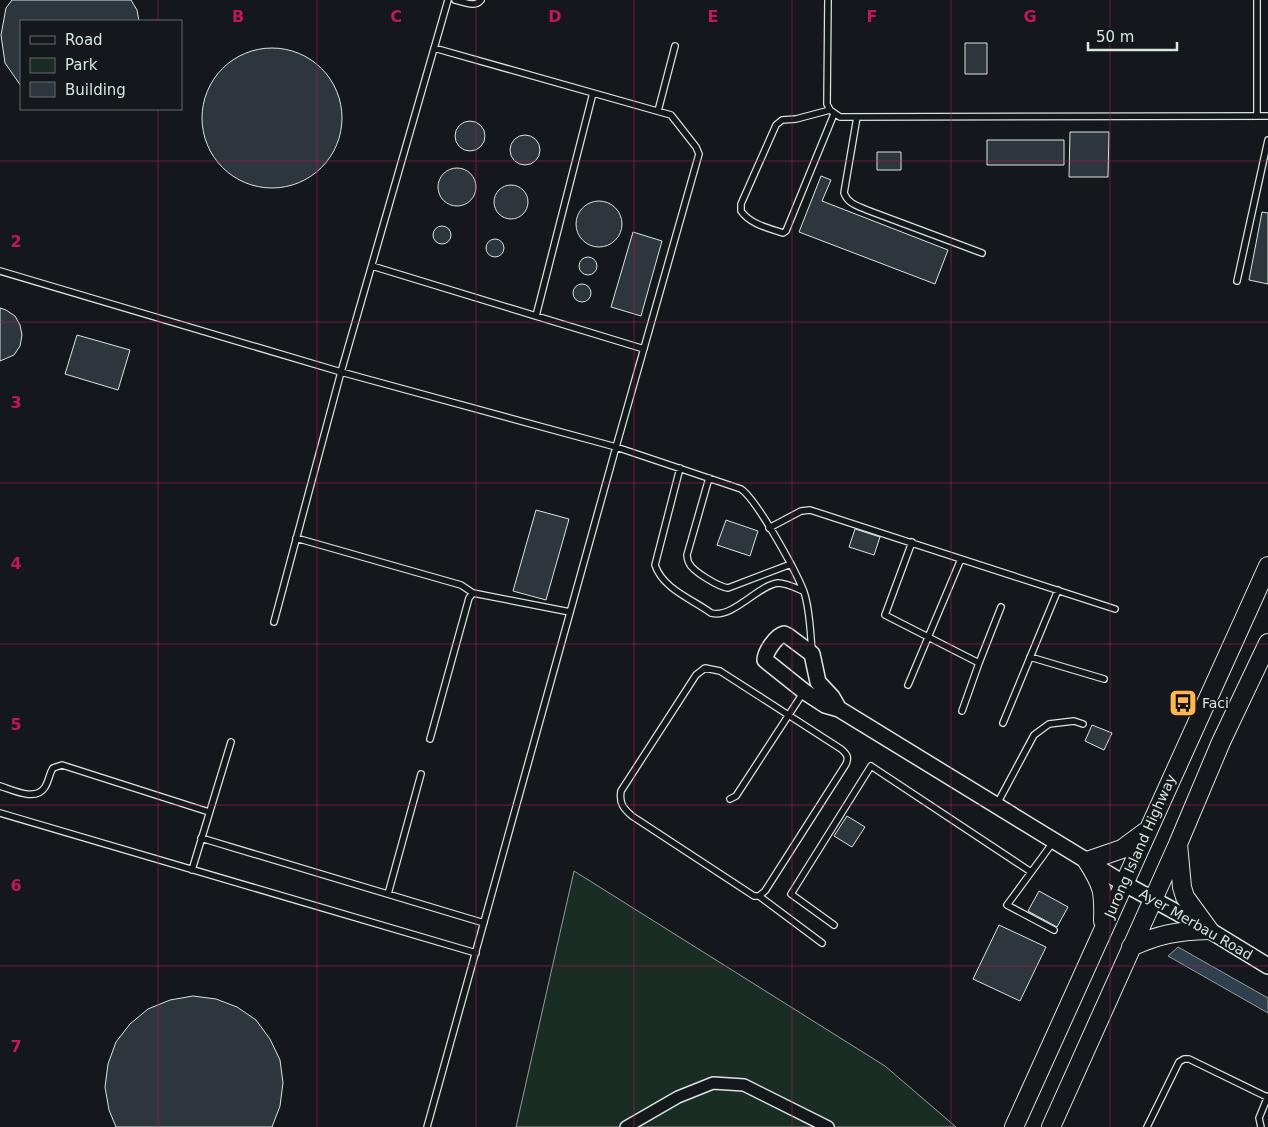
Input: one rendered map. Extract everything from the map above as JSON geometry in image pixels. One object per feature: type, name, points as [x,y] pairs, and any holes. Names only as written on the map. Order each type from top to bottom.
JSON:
[{"type":"main road","name":"Jurong Island Highway","points":[[1014,1127],[1268,566]]},
{"type":"main road","points":[[1051,1127],[1178,844],[1221,742],[1268,643]]},
{"type":"main road","points":[[1102,930],[1104,900],[1102,887],[1087,861],[1122,849],[1147,830]]},
{"type":"main road","points":[[1178,844],[1182,887],[1185,898],[1209,930]]},
{"type":"main road","points":[[1131,947],[1159,935],[1178,931],[1209,930]]},
{"type":"street","points":[[784,634],[812,654],[818,682],[832,697],[839,709],[825,705],[767,663],[764,658],[778,636],[784,634]]},
{"type":"street","name":"Ayer Merbau Road","points":[[839,709],[1123,883],[1209,930],[1268,966]]},
{"type":"street","points":[[626,1127],[678,1097],[713,1083],[744,1085],[828,1127]]},
{"type":"lane","points":[[274,622],[342,372],[448,0]]},
{"type":"lane","points":[[455,0],[473,5],[478,4],[481,0]]},
{"type":"lane","points":[[828,0],[827,104],[832,112],[840,117],[1268,116]]},
{"type":"lane","points":[[1257,0],[1257,116]]},
{"type":"lane","points":[[658,111],[675,46]]},
{"type":"lane","points":[[427,1127],[699,154],[696,147],[673,118],[658,111],[434,48]]},
{"type":"lane","points":[[536,316],[593,93]]},
{"type":"lane","points":[[832,112],[786,231],[783,234],[745,218],[740,211],[741,204],[776,125],[782,120],[832,112]]},
{"type":"lane","points":[[857,117],[844,193],[846,199],[868,210],[982,253]]},
{"type":"lane","points":[[1238,281],[1268,140]]},
{"type":"lane","points":[[372,266],[644,350]]},
{"type":"lane","points":[[0,272],[342,372],[616,447],[741,489],[746,492],[770,528],[804,591],[809,618],[812,654]]},
{"type":"lane","points":[[680,468],[655,565],[657,572],[666,583],[711,613],[716,614],[728,611],[774,584],[786,584],[804,591]]},
{"type":"lane","points":[[709,478],[687,555],[688,563],[693,569],[722,587],[728,588],[790,564]]},
{"type":"lane","points":[[770,528],[800,511],[810,510],[1115,609]]},
{"type":"lane","points":[[296,538],[461,585],[473,593],[570,612]]},
{"type":"lane","points":[[912,542],[885,615],[979,663]]},
{"type":"lane","points":[[908,685],[961,559]]},
{"type":"lane","points":[[1003,723],[1058,590]]},
{"type":"lane","points":[[430,739],[469,598],[473,593]]},
{"type":"lane","points":[[962,711],[1001,607]]},
{"type":"lane","points":[[1030,657],[1104,679]]},
{"type":"lane","points":[[759,896],[765,892],[848,758],[841,749],[720,671],[705,668],[690,683],[621,791],[619,799],[623,808],[632,816],[754,896],[759,896],[822,943]]},
{"type":"lane","points":[[730,799],[736,796],[805,692]]},
{"type":"lane","points":[[996,806],[1034,735],[1049,724],[1074,721],[1083,724]]},
{"type":"lane","points":[[192,870],[230,742]]},
{"type":"lane","points":[[0,786],[28,794],[38,794],[45,787],[53,768],[62,765],[209,812]]},
{"type":"lane","points":[[834,925],[791,894],[871,766],[1031,872]]},
{"type":"lane","points":[[388,894],[421,774]]},
{"type":"lane","points":[[0,814],[476,953]]},
{"type":"lane","points":[[201,838],[484,923]]},
{"type":"lane","points":[[1054,841],[1007,904],[1054,930]]},
{"type":"lane","points":[[1147,1127],[1179,1062],[1184,1059],[1188,1059],[1268,1097],[1259,1118],[1261,1127]]},
{"type":"green space","points":[[574,871],[885,1066],[956,1127],[516,1127]]},
{"type":"water","points":[[1178,947],[1268,998],[1268,1013],[1168,956]]},
{"type":"building","points":[[12,0],[131,0],[137,10],[139,20],[20,20],[20,85],[5,63],[1,35],[6,8]]},
{"type":"building","points":[[965,43],[987,43],[987,74],[965,74]]},
{"type":"building","points":[[272,48],[299,54],[311,60],[321,69],[330,79],[336,91],[342,118],[336,145],[330,157],[321,167],[311,176],[299,182],[272,188],[245,182],[233,176],[223,167],[214,157],[208,145],[202,118],[208,91],[214,79],[223,69],[233,60],[245,54]]},
{"type":"building","points":[[470,121],[476,122],[484,130],[484,142],[476,150],[470,151],[464,150],[456,142],[455,136],[456,130],[464,122]]},
{"type":"building","points":[[1070,132],[1109,132],[1108,177],[1069,177]]},
{"type":"building","points":[[525,135],[531,136],[539,144],[539,156],[531,164],[525,165],[519,164],[511,156],[510,150],[511,144],[519,136]]},
{"type":"building","points":[[987,140],[1064,140],[1064,165],[987,165]]},
{"type":"building","points":[[877,152],[901,152],[901,170],[877,170]]},
{"type":"building","points":[[457,168],[470,174],[476,187],[470,200],[457,206],[444,200],[438,187],[444,174]]},
{"type":"building","points":[[821,176],[831,180],[822,201],[948,250],[935,284],[799,232]]},
{"type":"building","points":[[511,185],[523,190],[528,202],[523,214],[511,219],[499,214],[494,202],[499,190]]},
{"type":"building","points":[[599,201],[612,205],[618,211],[622,224],[618,237],[612,243],[599,247],[586,243],[580,237],[576,224],[580,211],[586,205]]},
{"type":"building","points":[[1262,212],[1268,213],[1268,284],[1249,280]]},
{"type":"building","points":[[442,226],[450,231],[451,235],[446,243],[442,244],[434,239],[433,235],[438,227]]},
{"type":"building","points":[[633,232],[662,241],[641,316],[611,307]]},
{"type":"building","points":[[495,239],[502,241],[504,248],[502,255],[495,257],[488,255],[486,248],[488,241]]},
{"type":"building","points":[[584,257],[592,257],[597,262],[595,273],[584,275],[579,270],[579,262]]},
{"type":"building","points":[[582,284],[590,289],[591,293],[586,301],[582,302],[574,297],[573,293],[578,285]]},
{"type":"building","points":[[0,308],[15,316],[20,325],[22,335],[20,346],[14,355],[0,361]]},
{"type":"building","points":[[77,335],[130,350],[118,390],[65,374]]},
{"type":"building","points":[[536,510],[569,519],[546,600],[513,591]]},
{"type":"building","points":[[726,520],[758,531],[750,556],[717,545]]},
{"type":"building","points":[[855,529],[880,537],[874,555],[849,547]]},
{"type":"building","points":[[1092,725],[1112,733],[1104,750],[1085,741]]},
{"type":"building","points":[[847,816],[865,827],[852,847],[834,836]]},
{"type":"building","points":[[1039,891],[1068,907],[1057,927],[1028,911]]},
{"type":"building","points":[[999,925],[1046,947],[1020,1001],[973,979]]},
{"type":"building","points":[[193,996],[216,999],[237,1007],[256,1020],[270,1039],[280,1060],[283,1083],[280,1106],[272,1127],[116,1127],[109,1110],[105,1087],[108,1064],[116,1042],[130,1024],[148,1009],[170,1000]]},
{"type":"place","name":"Faci","points":[[1183,703]]}]
